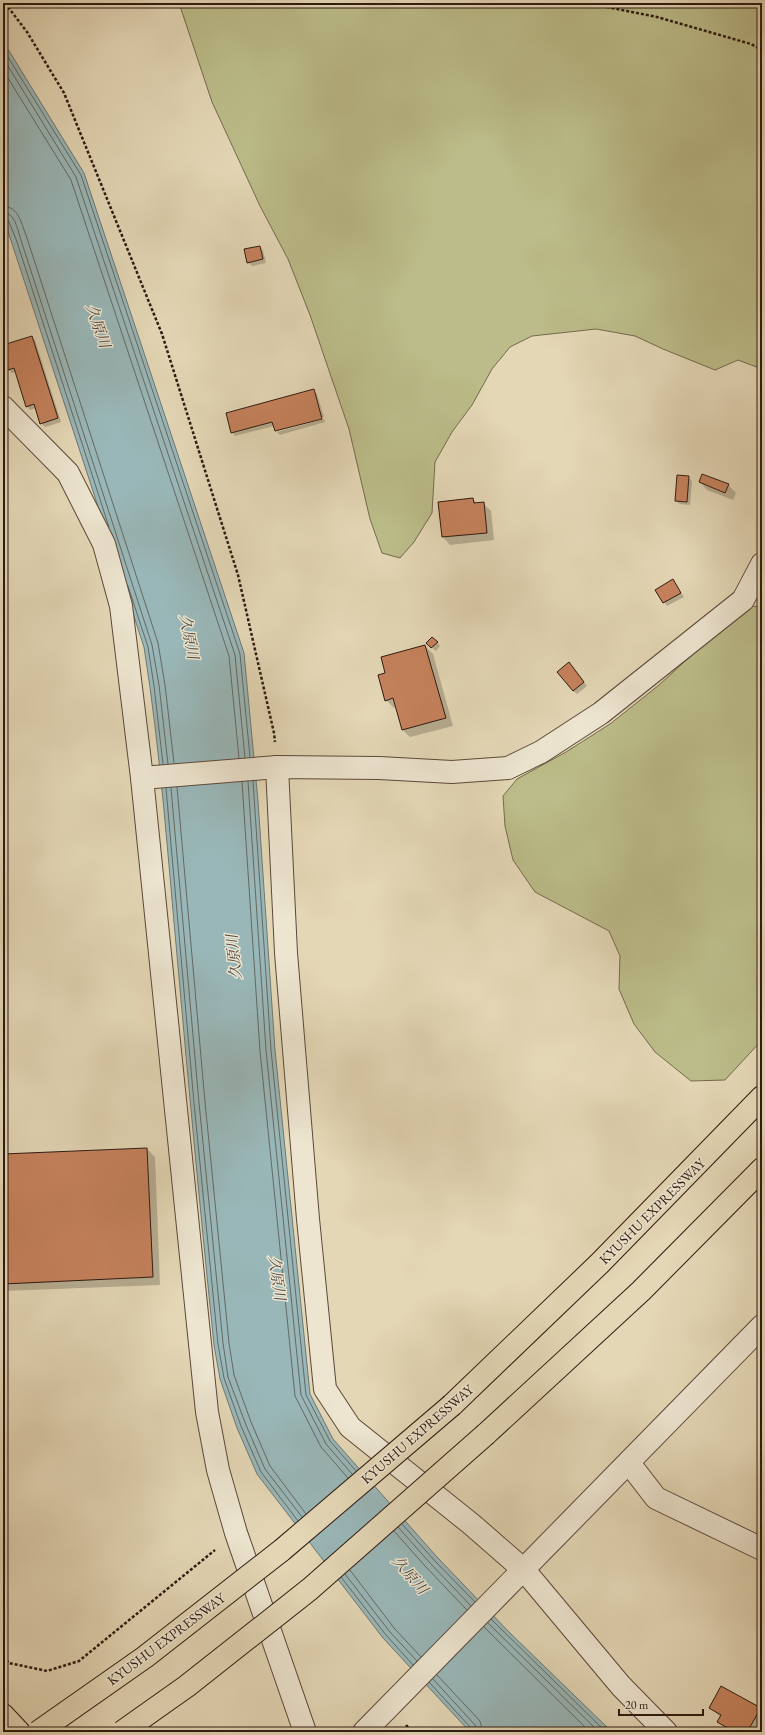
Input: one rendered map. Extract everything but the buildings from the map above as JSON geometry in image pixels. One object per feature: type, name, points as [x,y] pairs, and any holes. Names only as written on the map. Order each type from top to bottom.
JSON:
[{"type":"main road","name":"KYUSHU EXPRESSWAY","points":[[38,1732],[145,1657],[275,1555],[452,1405],[600,1264],[762,1097]]},
{"type":"main road","points":[[122,1732],[187,1686],[310,1589],[486,1434],[641,1291],[762,1169]]},
{"type":"main road","points":[[3,1715],[18,1732]]},
{"type":"street","points":[[3,407],[68,473],[104,544],[121,606],[142,778],[207,1412],[218,1470],[236,1533],[305,1732]]},
{"type":"street","points":[[142,778],[277,767],[379,768],[452,772],[508,768],[541,752],[601,713],[743,600],[762,564]]},
{"type":"street","points":[[277,767],[286,953],[308,1219],[325,1389],[350,1427],[470,1523],[524,1570],[621,1686],[666,1732]]},
{"type":"street","points":[[364,1732],[391,1707],[762,1326]]},
{"type":"street","points":[[629,1463],[656,1498],[762,1548]]},
{"type":"path","points":[[5,3],[27,32],[64,93],[162,334],[238,575],[274,733],[277,767]]},
{"type":"path","points":[[588,3],[657,17],[751,44],[762,50]]},
{"type":"path","points":[[3,1656],[9,1663],[47,1671],[79,1661],[236,1533]]},
{"type":"green space","points":[[179,3],[762,3],[762,369],[738,360],[715,370],[635,336],[596,329],[532,336],[510,347],[492,369],[472,405],[452,432],[435,462],[432,513],[414,542],[400,558],[382,553],[370,519],[349,429],[310,315],[288,259],[260,206],[212,102]]},
{"type":"green space","points":[[750,606],[762,607],[762,1040],[725,1080],[691,1081],[655,1052],[634,1024],[619,989],[620,956],[609,931],[535,892],[513,860],[505,826],[503,796],[517,779],[566,752],[610,724],[659,685],[720,629]]},
{"type":"water","name":"久原川","points":[[3,41],[84,173],[244,653],[258,801],[275,1050],[310,1394],[333,1439],[437,1557],[509,1632],[612,1732],[470,1732],[383,1638],[257,1474],[237,1428],[220,1379],[214,1345],[164,806],[144,647],[3,216]]}]
